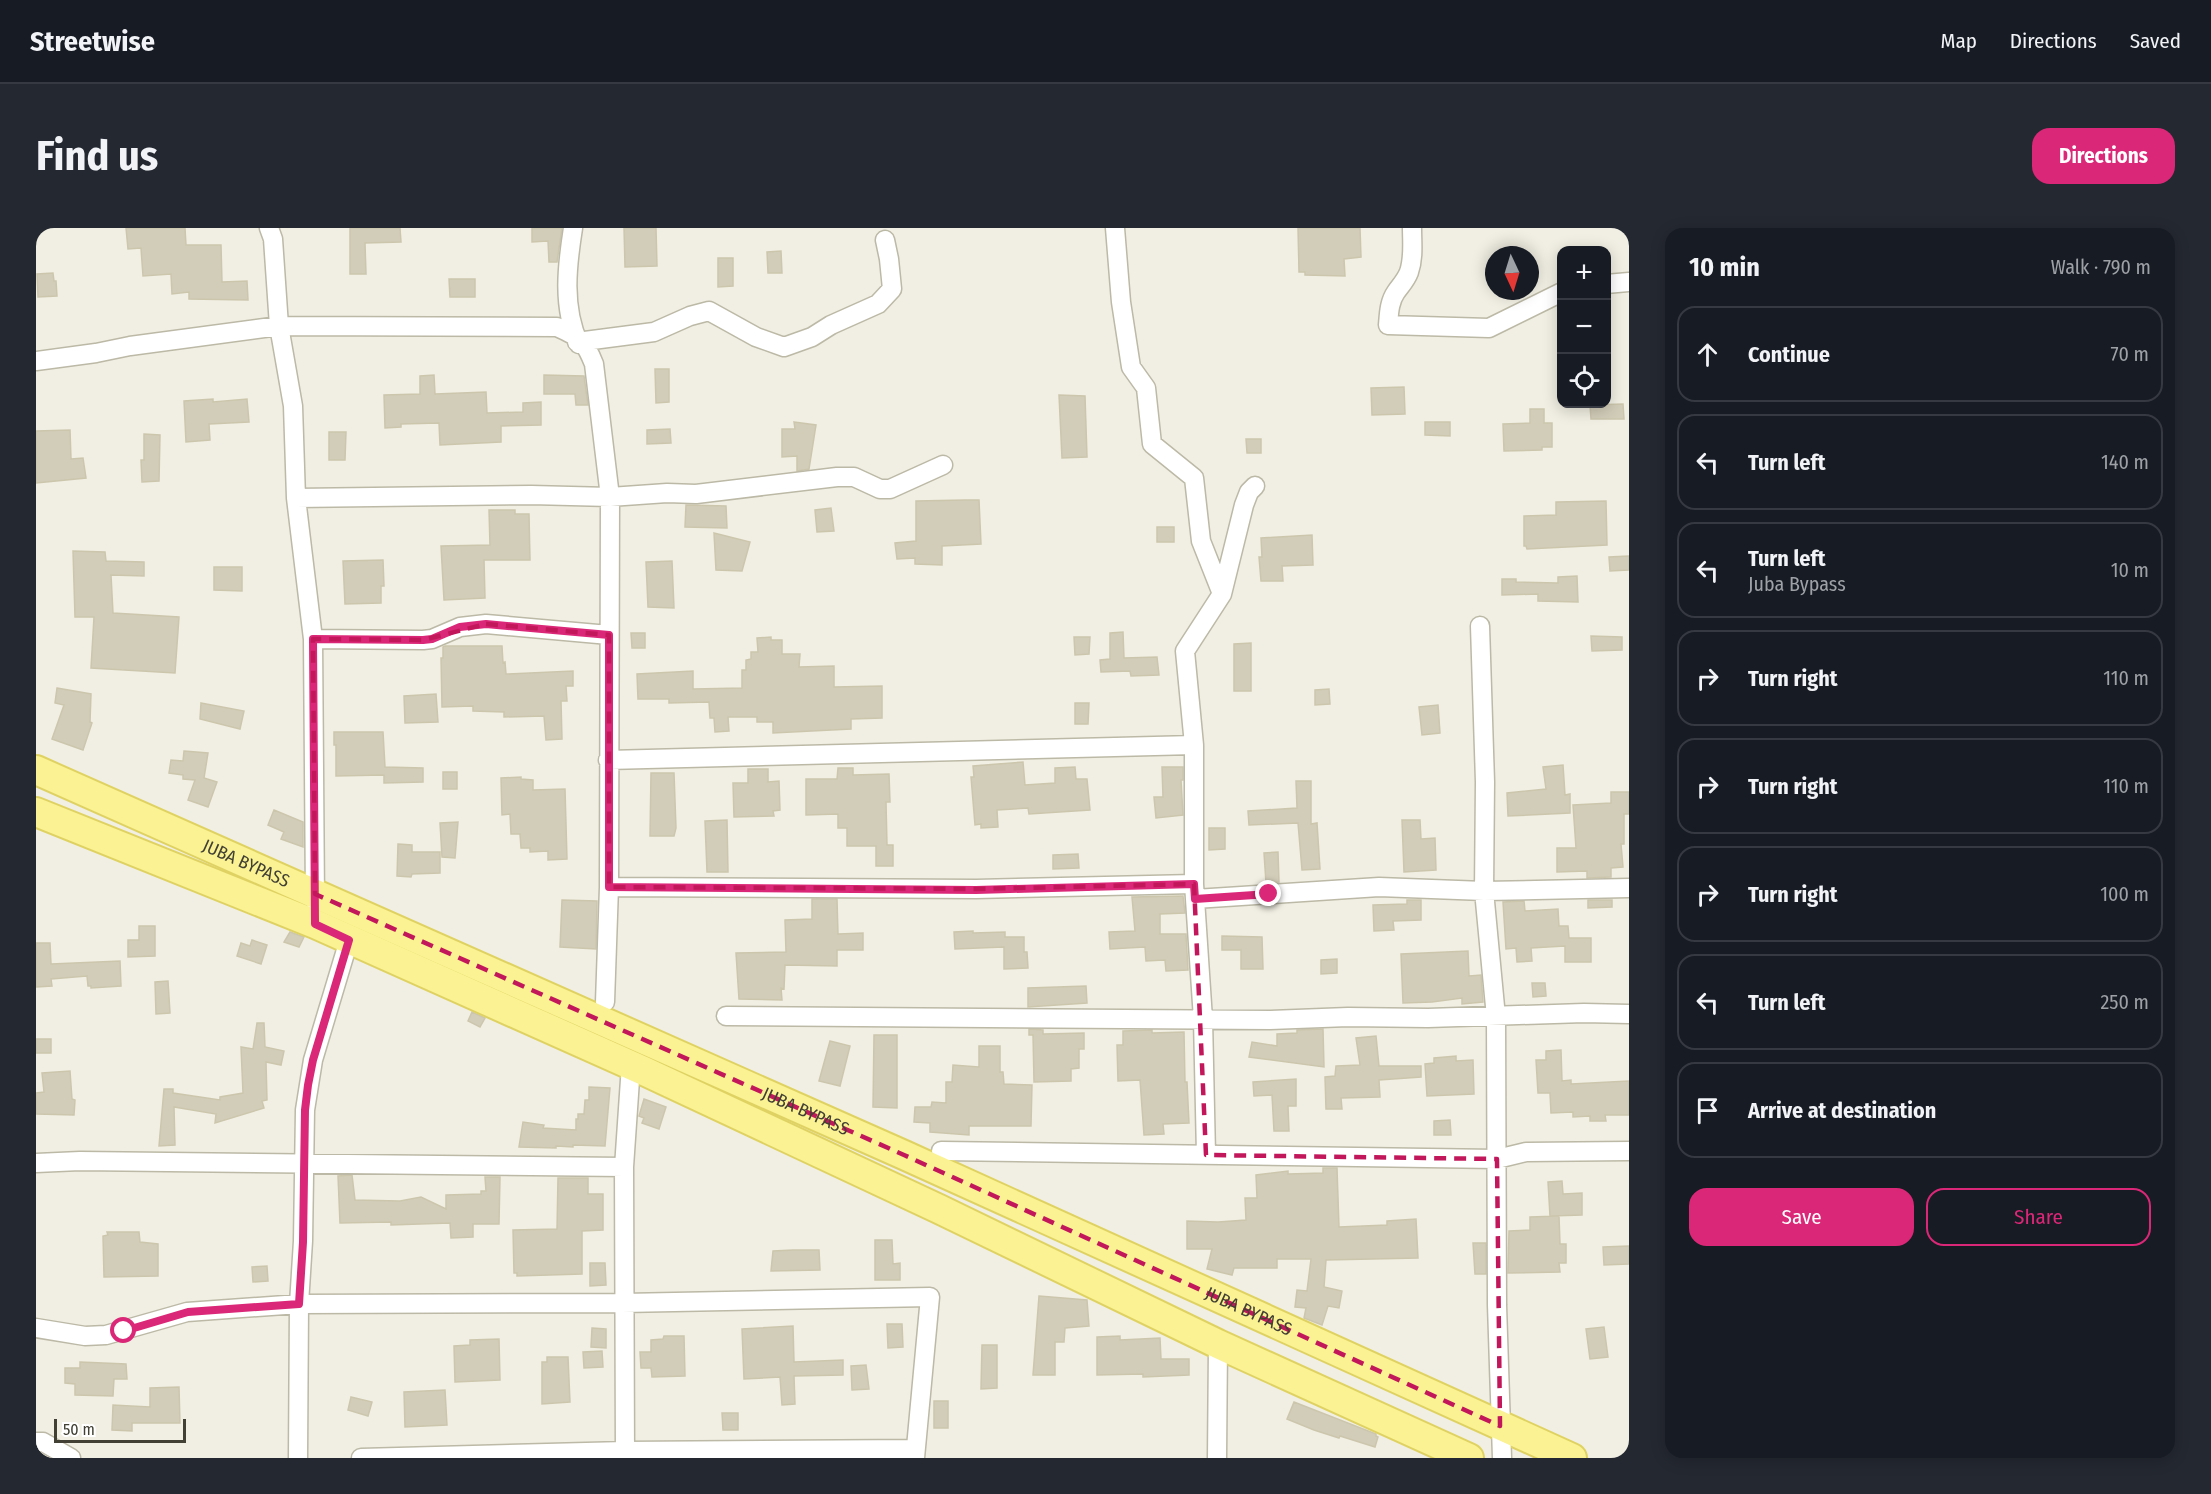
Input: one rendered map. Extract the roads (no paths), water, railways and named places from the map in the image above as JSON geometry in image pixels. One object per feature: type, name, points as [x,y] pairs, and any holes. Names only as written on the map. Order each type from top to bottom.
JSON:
[{"type":"main road","name":"JUBA BYPASS","points":[[36,770],[904,1155],[1572,1458]]},
{"type":"main road","name":"JUBA BYPASS","points":[[36,812],[315,924],[631,1065],[939,1209],[1218,1344],[1469,1458]]},
{"type":"street","points":[[269,228],[273,239],[279,326],[293,406],[296,498],[313,639],[315,924]]},
{"type":"street","points":[[573,228],[567,297],[577,342],[594,364]]},
{"type":"street","points":[[1115,228],[1121,302],[1131,367],[1146,388],[1152,444],[1194,478],[1201,541],[1222,594]]},
{"type":"street","points":[[1412,228],[1413,252],[1410,269],[1405,281],[1394,294],[1388,325],[1489,327],[1557,294]]},
{"type":"street","points":[[577,342],[654,332],[690,316],[709,311],[756,337],[784,347],[812,337],[831,325],[879,304],[892,289],[885,240]]},
{"type":"street","points":[[1611,284],[1629,282]]},
{"type":"street","points":[[36,361],[279,326],[557,327],[572,334],[587,346],[594,364],[610,497],[609,887],[605,1002]]},
{"type":"street","points":[[296,498],[531,495],[610,497],[667,493],[696,494],[837,477],[854,477],[880,489],[890,489],[943,465]]},
{"type":"street","points":[[1206,1155],[1203,1019],[1195,891],[1194,745],[1185,651],[1222,594],[1244,505],[1249,492],[1255,486]]},
{"type":"street","points":[[313,639],[423,640],[432,639],[460,627],[486,624],[609,635]]},
{"type":"street","points":[[1480,626],[1485,782],[1484,891],[1496,1017],[1497,1305],[1502,1458]]},
{"type":"street","points":[[609,760],[1194,745]]},
{"type":"street","points":[[609,887],[1195,891],[1378,886],[1484,891],[1629,888]]},
{"type":"street","points":[[298,1458],[299,1304],[305,1110],[313,1060],[349,940]]},
{"type":"street","points":[[726,1016],[1270,1020],[1629,1014]]},
{"type":"street","points":[[625,1454],[624,1167],[631,1065]]},
{"type":"street","points":[[941,1151],[1497,1159],[1526,1152],[1629,1151]]},
{"type":"street","points":[[36,1162],[624,1167]]},
{"type":"street","points":[[36,1328],[85,1336],[106,1335],[188,1312],[299,1304],[623,1303],[930,1297],[915,1454],[625,1454],[361,1458]]},
{"type":"street","points":[[1217,1458],[1218,1344]]},
{"type":"street","points":[[36,1442],[43,1442],[71,1458]]}]
